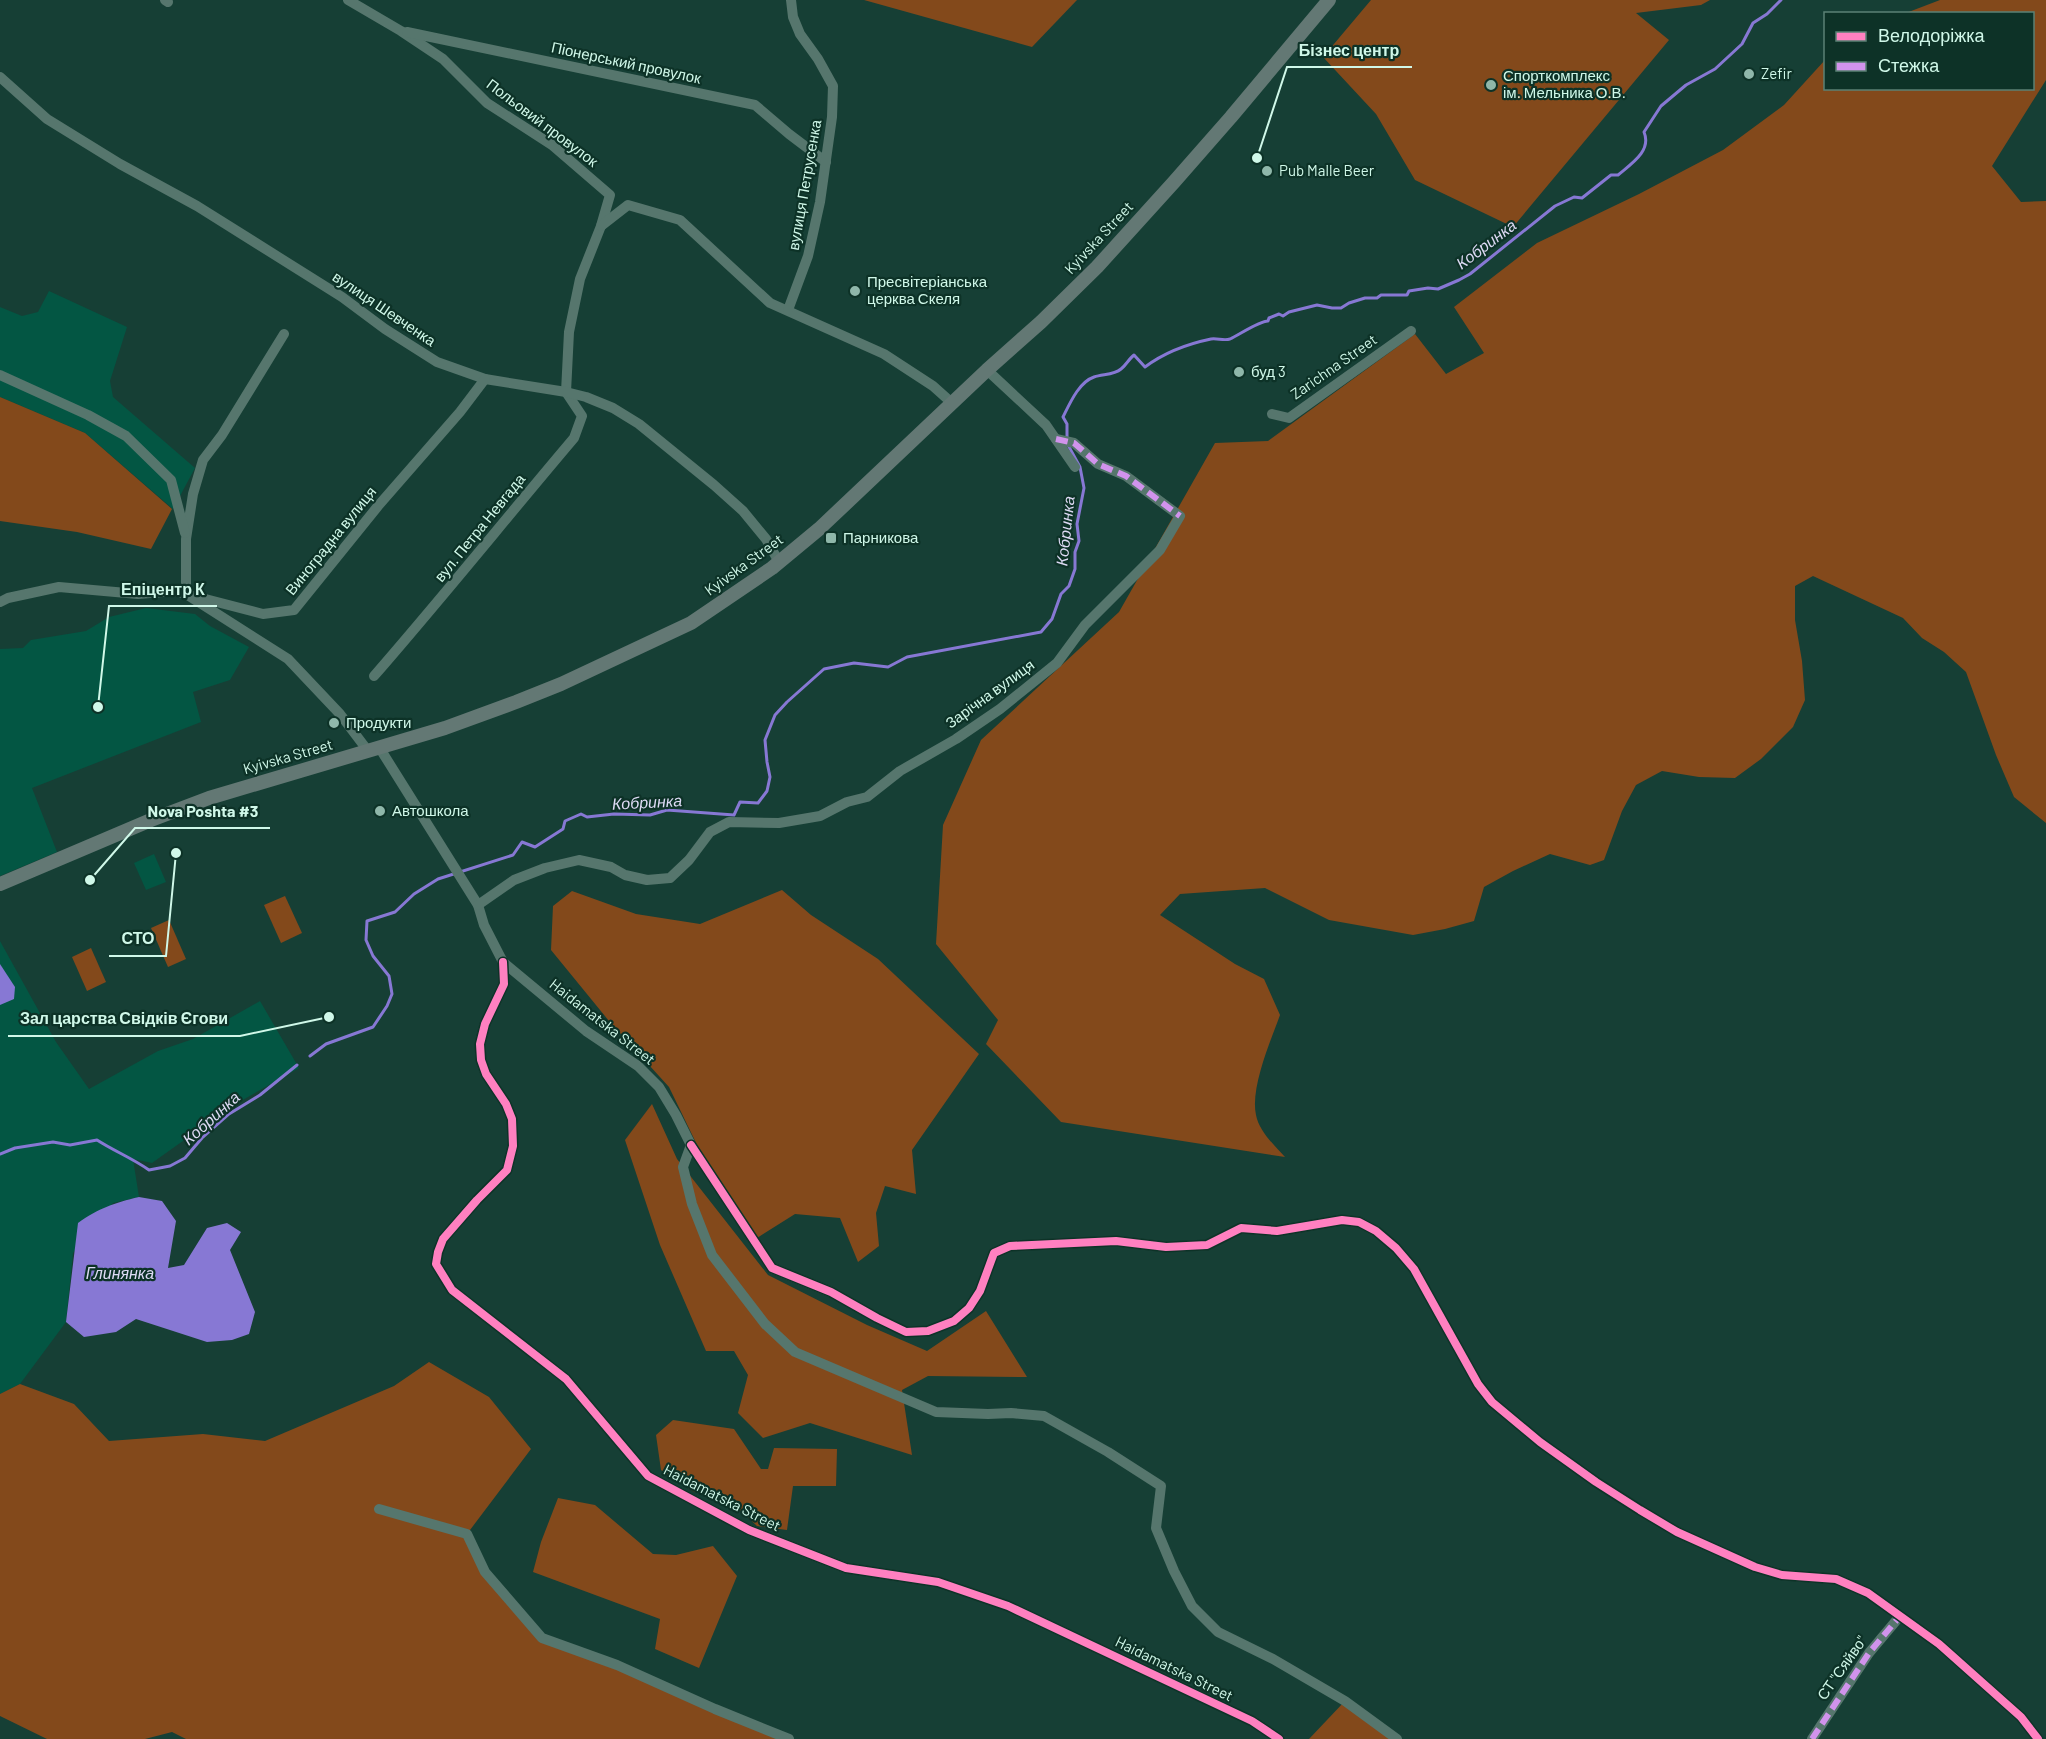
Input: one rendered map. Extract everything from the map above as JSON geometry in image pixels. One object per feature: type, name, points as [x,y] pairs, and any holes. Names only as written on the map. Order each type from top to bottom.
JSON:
[{"type":"main road","name":"Kyivska Street","points":[[0,884],[209,798],[445,728],[516,702],[642,647],[691,622],[779,562],[819,529],[1041,322],[1097,267],[1231,117],[1329,0]]},
{"type":"street","name":"Польовий провулок","points":[[348,0],[443,59],[487,103],[552,145],[610,195],[601,226],[580,279],[569,332],[566,392]]},
{"type":"street","name":"вулиця Петрусенка","points":[[788,310],[808,256],[826,162],[832,117],[833,86],[818,59],[800,34],[793,17],[791,0]]},
{"type":"street","name":"Піонерський провулок","points":[[401,31],[755,105],[826,162]]},
{"type":"street","name":"вулиця Шевченка","points":[[0,77],[47,119],[120,164],[197,206],[342,297],[384,329],[437,362],[484,379],[585,397],[613,408],[639,424],[743,511],[766,539],[779,562]]},
{"type":"street","points":[[601,226],[628,205],[680,220],[770,303],[884,354],[933,386],[952,403]]},
{"type":"street","name":"Zarichna Street","points":[[1272,414],[1289,418],[1411,331]]},
{"type":"street","points":[[186,594],[186,539],[193,494],[203,460],[222,435],[284,334]]},
{"type":"street","points":[[987,370],[1065,440],[1074,467]]},
{"type":"street","points":[[0,375],[88,415],[126,436],[171,480],[186,539]]},
{"type":"street","name":"Виноградна вулиця","points":[[0,602],[8,598],[59,587],[138,594],[175,591],[262,614],[294,610],[378,506],[460,412],[484,379]]},
{"type":"street","name":"вул. Петра Невгада","points":[[375,676],[574,438],[582,416],[566,392]]},
{"type":"street","name":"Зарічна вулиця","points":[[478,905],[514,880],[545,868],[579,860],[611,867],[625,876],[647,880],[670,879],[689,860],[710,832],[729,822],[779,823],[820,816],[847,802],[867,797],[900,771],[956,739],[1000,709],[1057,663],[1085,625],[1160,550],[1180,516],[1126,476],[1098,464],[1065,440]]},
{"type":"street","name":"Haidamatska Street","points":[[186,594],[288,659],[374,749],[478,905],[484,925],[503,962],[586,1031],[638,1066],[659,1087],[691,1145],[772,1268],[831,1292],[906,1332],[928,1331],[954,1321],[969,1308],[980,1291],[994,1253],[1010,1246],[1116,1240],[1166,1247],[1207,1245],[1241,1228],[1277,1231],[1342,1220],[1359,1222],[1376,1231],[1396,1248],[1414,1269],[1478,1384],[1492,1402],[1540,1442],[1614,1493],[1677,1532],[1755,1567],[1782,1575],[1836,1579],[1852,1585],[1869,1593],[1900,1616]]},
{"type":"street","name":"Haidamatska Street","points":[[503,962],[504,984],[484,1024],[480,1044],[486,1074],[506,1104],[512,1119],[513,1146],[507,1170],[443,1239],[436,1264],[452,1290],[566,1378],[648,1476],[749,1530],[846,1568],[938,1582],[1008,1606],[1252,1721],[1279,1739]]},
{"type":"street","points":[[691,1145],[683,1167],[692,1204],[712,1255],[765,1324],[795,1352],[936,1412],[1044,1416],[1108,1452],[1161,1486],[1156,1528],[1192,1606],[1218,1632],[1273,1659],[1345,1701],[1397,1739]]},
{"type":"street","points":[[379,1509],[467,1534],[484,1572],[542,1638],[617,1665],[789,1739]]},
{"type":"street","points":[[1900,1616],[1939,1644],[1980,1680],[2021,1717],[2037,1739]]},
{"type":"street","name":"СТ \"Сяйво\"","points":[[1812,1739],[1869,1653],[1900,1616]]},
{"type":"shaded area","points":[[864,0],[1077,0],[1032,47]]},
{"type":"shaded area","name":"Спорткомплекс ім. Мельника О.В.","points":[[1371,0],[1710,0],[1701,5],[1636,13],[1669,40],[1513,227],[1415,180],[1376,114],[1323,57]]},
{"type":"shaded area","points":[[1940,0],[2046,0],[2046,80],[1992,166],[2021,202],[2046,201],[2046,823],[2014,797],[1966,672],[1944,652],[1922,638],[1903,618],[1813,576],[1795,586],[1795,620],[1802,661],[1805,700],[1793,727],[1761,759],[1735,778],[1699,777],[1662,771],[1636,785],[1622,811],[1604,860],[1590,865],[1550,854],[1484,887],[1474,921],[1413,935],[1329,920],[1265,888],[1180,894],[1160,915],[1235,964],[1264,979],[1280,1015],[1259,1078],[1255,1104],[1256,1115],[1264,1132],[1285,1157],[1061,1122],[986,1044],[998,1020],[936,944],[943,825],[981,740],[1119,612],[1215,443],[1268,441],[1415,334],[1446,374],[1484,353],[1454,307],[1537,243],[1723,150],[1784,105],[1824,61],[1824,90],[2034,90],[2034,12],[1909,12]]},
{"type":"shaded area","points":[[49,291],[127,327],[110,381],[113,397],[195,468],[173,509],[85,433],[0,397],[0,307],[22,316],[38,312]]},
{"type":"shaded area","points":[[0,397],[85,433],[172,509],[151,549],[77,532],[0,521]]},
{"type":"shaded area","points":[[146,608],[195,614],[210,626],[249,647],[230,680],[193,692],[201,722],[32,788],[57,852],[0,876],[0,649],[23,648],[31,640],[86,631],[109,617]]},
{"type":"shaded area","points":[[154,854],[166,882],[146,890],[134,863]]},
{"type":"shaded area","points":[[782,890],[811,915],[878,959],[979,1054],[912,1150],[916,1194],[885,1186],[876,1213],[879,1246],[858,1262],[840,1218],[795,1214],[757,1238],[699,1149],[669,1087],[609,1021],[551,950],[553,906],[572,891],[636,914],[700,924]]},
{"type":"shaded area","points":[[285,896],[302,933],[281,943],[264,905]]},
{"type":"shaded area","points":[[169,920],[186,959],[168,967],[151,928]]},
{"type":"shaded area","points":[[0,941],[56,1042],[89,1089],[158,1051],[193,1039],[260,1001],[299,1068],[232,1106],[152,1163],[133,1159],[139,1197],[113,1203],[73,1253],[66,1322],[20,1384],[0,1394]]},
{"type":"shaded area","points":[[91,948],[106,982],[87,991],[72,957]]},
{"type":"shaded area","points":[[652,1104],[677,1159],[768,1275],[867,1325],[927,1351],[986,1311],[1027,1377],[928,1376],[902,1390],[912,1455],[810,1423],[763,1438],[738,1413],[748,1375],[734,1351],[706,1351],[660,1245],[625,1140]]},
{"type":"shaded area","points":[[429,1362],[489,1397],[531,1449],[467,1534],[485,1572],[542,1638],[789,1739],[186,1739],[172,1732],[145,1739],[47,1739],[0,1716],[0,1394],[20,1384],[74,1404],[109,1441],[203,1434],[265,1441],[394,1386]]},
{"type":"shaded area","points":[[673,1420],[734,1429],[761,1469],[768,1469],[774,1448],[837,1449],[836,1486],[793,1486],[787,1530],[757,1526],[721,1492],[694,1492],[661,1470],[656,1435]]},
{"type":"shaded area","points":[[558,1498],[595,1505],[653,1554],[676,1555],[713,1546],[737,1576],[699,1668],[655,1649],[660,1619],[533,1572],[541,1542]]},
{"type":"shaded area","points":[[1345,1701],[1397,1739],[1309,1739]]},
{"type":"water","points":[[0,964],[15,987],[14,999],[0,1005]]},
{"type":"water","name":"Глинянка","points":[[139,1197],[162,1201],[176,1221],[168,1268],[184,1265],[207,1228],[227,1223],[241,1232],[230,1250],[255,1312],[249,1334],[232,1340],[207,1342],[136,1319],[116,1332],[84,1337],[66,1322],[78,1223],[107,1207]]},
{"type":"waterway","name":"Кобринка","points":[[1067,439],[1067,424],[1063,417],[1079,388],[1094,377],[1118,371],[1134,355],[1145,367],[1160,357],[1185,346],[1211,339],[1230,339],[1279,314],[1283,316],[1289,312],[1317,305],[1341,308],[1365,298],[1377,298],[1381,295],[1407,295],[1409,291],[1428,288],[1438,289],[1470,274],[1555,206],[1574,197],[1582,198],[1611,175],[1618,175],[1629,166],[1643,151],[1646,139],[1644,132],[1661,106],[1686,85],[1715,69],[1742,44],[1753,23],[1767,14],[1781,0]]},
{"type":"waterway","name":"Кобринка","points":[[310,1056],[326,1044],[373,1027],[392,994],[389,976],[373,956],[366,940],[367,921],[395,912],[414,894],[438,879],[513,855],[522,842],[535,847],[563,829],[565,821],[581,814],[587,817],[614,814],[650,815],[667,810],[734,815],[740,802],[758,803],[767,791],[770,777],[765,740],[775,715],[824,669],[854,663],[888,667],[907,657],[1041,632],[1052,619],[1061,594],[1069,586],[1075,569],[1075,552],[1079,541],[1077,524],[1084,488],[1080,467],[1068,445]]},
{"type":"waterway","name":"Кобринка","points":[[0,1154],[15,1148],[53,1142],[70,1145],[97,1140],[149,1170],[170,1166],[185,1158],[202,1138],[229,1114],[260,1095],[297,1065]]},
{"type":"marked path","points":[[1056,439],[1074,443],[1098,464],[1126,476],[1180,516]]},
{"type":"marked path","points":[[1812,1739],[1869,1653],[1900,1616]]},
{"type":"cycle path","points":[[503,962],[504,984],[485,1024],[480,1044],[481,1060],[486,1074],[506,1104],[512,1119],[513,1146],[507,1170],[443,1239],[436,1264],[452,1290],[566,1379],[648,1476],[749,1530],[846,1568],[938,1582],[1008,1606],[1252,1721],[1279,1739]]},
{"type":"cycle path","points":[[691,1145],[772,1268],[831,1292],[906,1332],[928,1331],[954,1321],[969,1308],[980,1291],[994,1253],[1010,1246],[1116,1241],[1166,1247],[1207,1245],[1241,1228],[1277,1231],[1342,1220],[1359,1222],[1376,1231],[1396,1248],[1414,1269],[1478,1384],[1492,1402],[1540,1442],[1596,1482],[1677,1532],[1755,1567],[1782,1575],[1836,1579],[1868,1593],[1939,1644],[2021,1717],[2038,1739]]},
{"type":"place","name":"Zefir","points":[[1749,74]]},
{"type":"place","name":"Спорткомплекс ім. Мельника О.В.","points":[[1491,85]]},
{"type":"place","name":"Бізнес центр","points":[[1257,158]]},
{"type":"place","name":"Pub Malle Beer","points":[[1267,171]]},
{"type":"place","name":"Пресвітеріанська церква Скеля","points":[[855,291]]},
{"type":"place","name":"буд 3","points":[[1239,372]]},
{"type":"place","name":"Парникова","points":[[831,538]]},
{"type":"place","name":"Епіцентр К","points":[[98,707]]},
{"type":"place","name":"Продукти","points":[[334,723]]},
{"type":"place","name":"Автошкола","points":[[380,811]]},
{"type":"place","name":"СТО","points":[[176,853]]},
{"type":"place","name":"Nova Poshta #3","points":[[90,880]]},
{"type":"place","name":"Зал царства Свідків Єгови","points":[[329,1017]]}]
